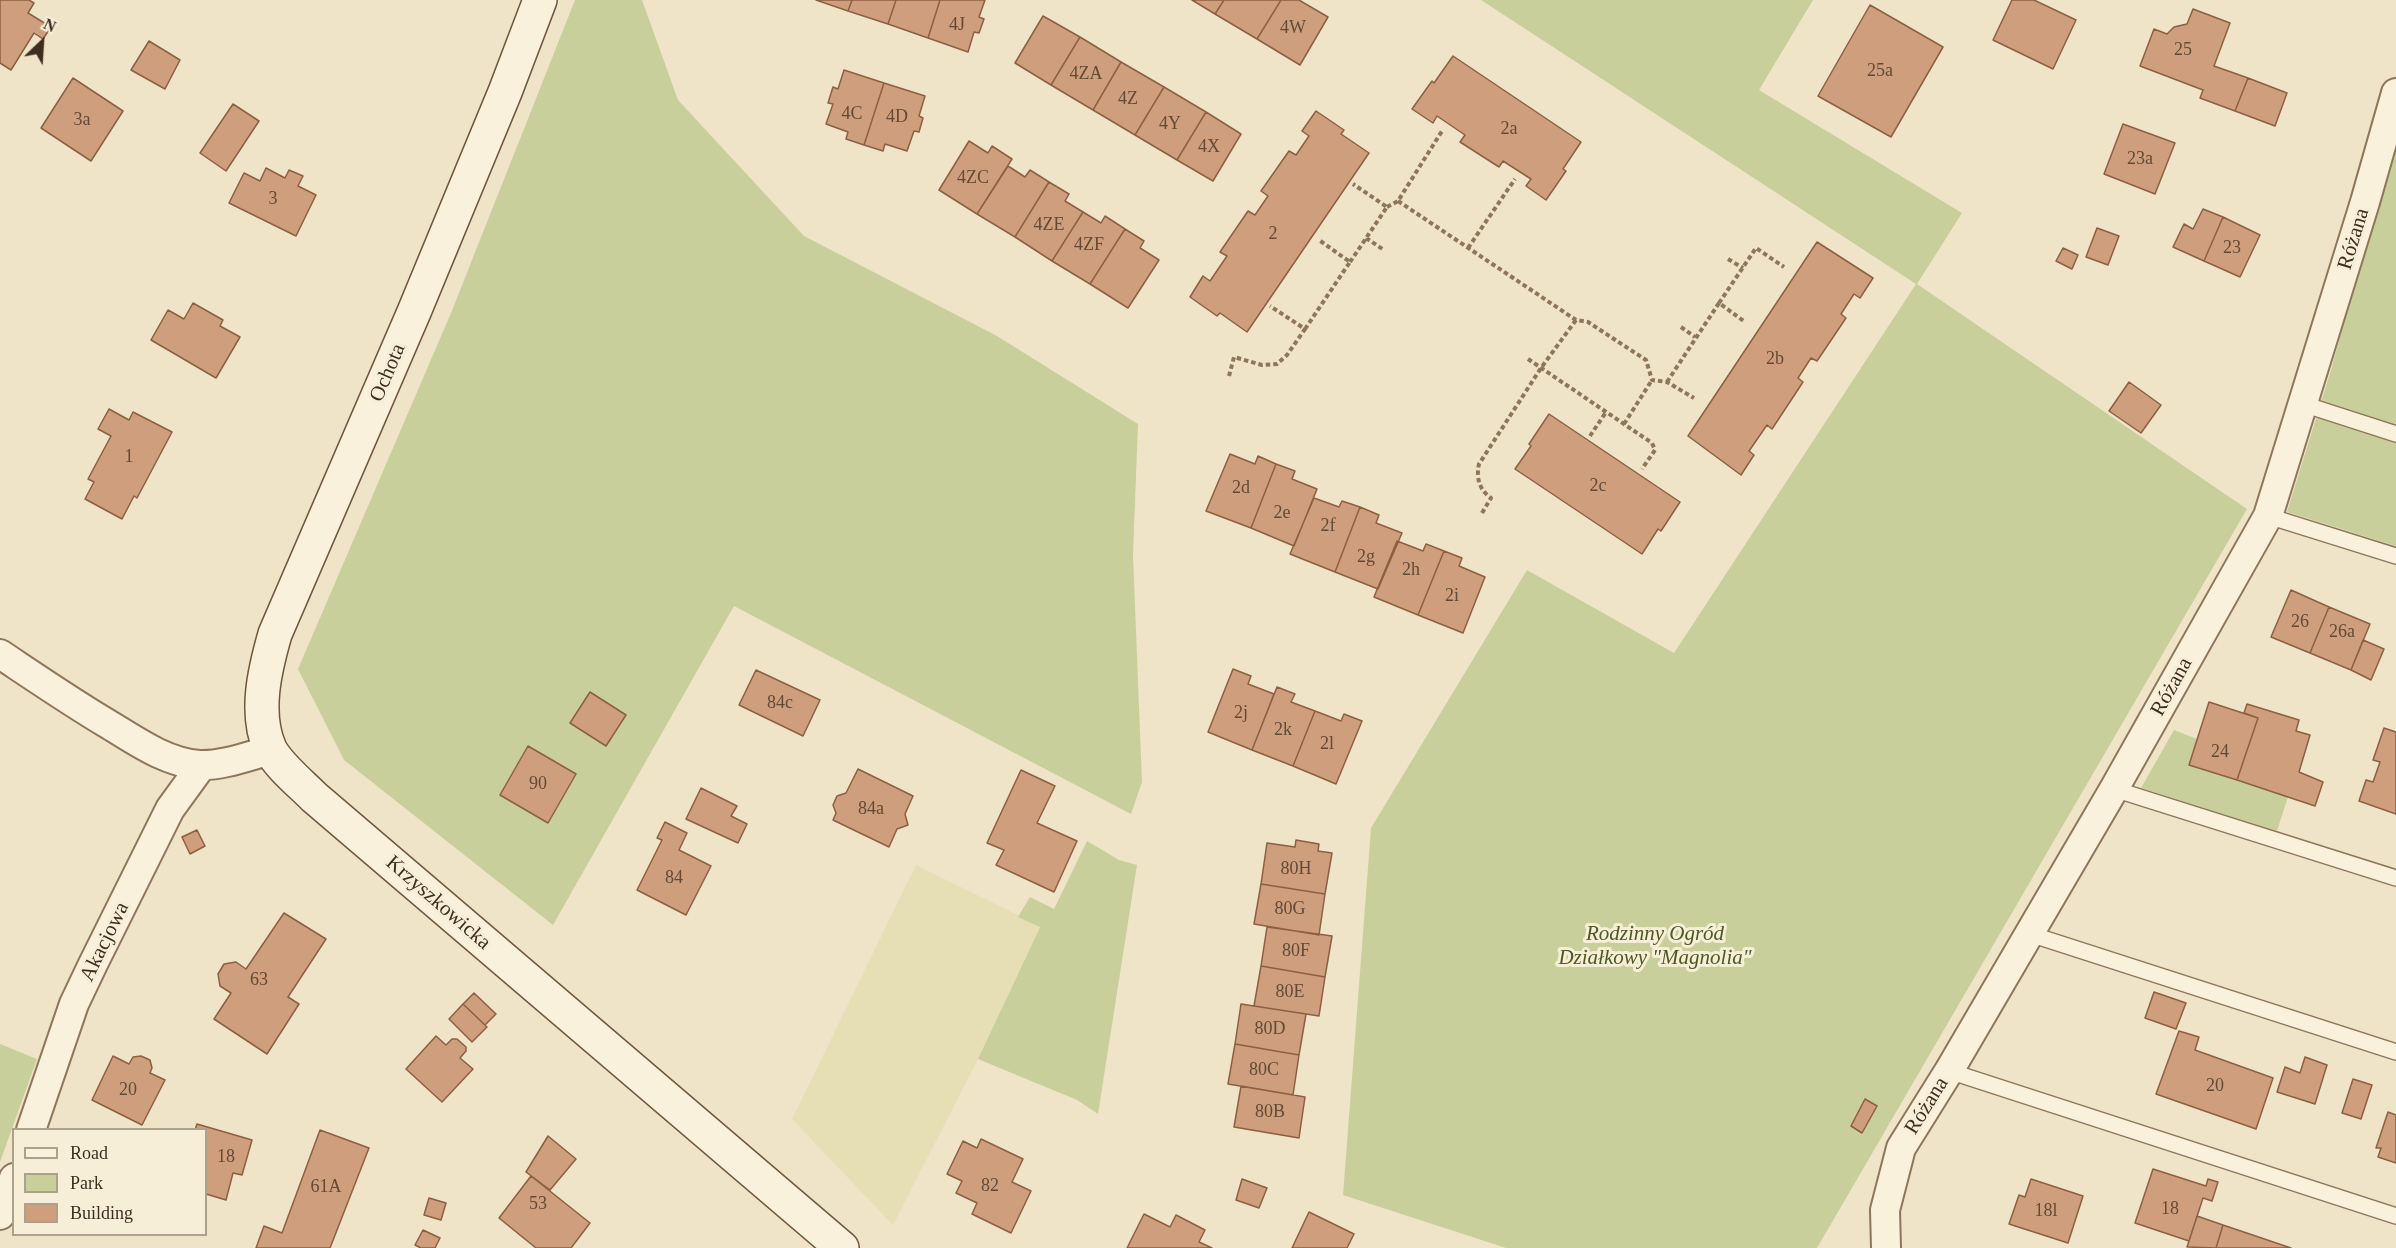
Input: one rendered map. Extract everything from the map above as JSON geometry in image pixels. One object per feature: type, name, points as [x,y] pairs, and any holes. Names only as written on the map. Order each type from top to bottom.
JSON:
[{"type":"street","name":"Ochota","points":[[271,750],[264,725],[262,702],[265,669],[275,634],[419,301],[505,92],[540,0]]},
{"type":"street","name":"Różana","points":[[1886,1248],[1885,1210],[1901,1148],[2030,934],[2268,516],[2396,93]]},
{"type":"street","points":[[0,654],[64,697],[141,744],[177,762],[202,765],[235,760],[271,750]]},
{"type":"street","name":"Krzyszkowicka","points":[[271,750],[314,797],[842,1248]]},
{"type":"street","name":"Akacjowa","points":[[32,1128],[74,1004],[170,809],[202,765]]},
{"type":"street","points":[[0,1215],[12,1183]]},
{"type":"lane","points":[[2303,404],[2396,434]]},
{"type":"lane","points":[[2268,516],[2396,556]]},
{"type":"lane","points":[[2114,789],[2396,878]]},
{"type":"lane","points":[[2030,934],[2396,1052]]},
{"type":"lane","points":[[1949,1071],[2396,1216]]},
{"type":"path","points":[[1229,376],[1234,357],[1262,365],[1277,364],[1287,355],[1387,207],[1398,201],[1442,131]]},
{"type":"path","points":[[1468,248],[1515,179]]},
{"type":"path","points":[[1353,184],[1387,207]]},
{"type":"path","points":[[1398,201],[1576,320],[1588,322],[1646,360],[1652,380],[1624,424]]},
{"type":"path","points":[[1366,238],[1384,250]]},
{"type":"path","points":[[1319,240],[1350,262]]},
{"type":"path","points":[[1667,382],[1756,248],[1784,267]]},
{"type":"path","points":[[1728,260],[1743,268]]},
{"type":"path","points":[[1719,303],[1745,322]]},
{"type":"path","points":[[1270,306],[1305,328]]},
{"type":"path","points":[[1482,513],[1491,498],[1486,495],[1476,476],[1479,464],[1541,368],[1576,320]]},
{"type":"path","points":[[1681,327],[1695,337]]},
{"type":"path","points":[[1528,359],[1652,443],[1654,450],[1642,469]]},
{"type":"path","points":[[1652,380],[1667,382],[1694,398]]},
{"type":"path","points":[[1590,436],[1606,412]]},
{"type":"shaded area","points":[[916,865],[1040,926],[978,1059],[893,1225],[792,1119]]},
{"type":"green space","points":[[575,0],[642,0],[678,100],[804,236],[997,336],[1138,424],[1133,555],[1142,782],[1131,814],[734,606],[553,925],[344,760],[298,669],[451,313]]},
{"type":"green space","name":"Rodzinny Ogród Działkowy \"Magnolia\"","points":[[1481,0],[1813,0],[1759,90],[1962,213],[1917,284],[2247,509],[1817,1248],[1506,1248],[1343,1195],[1371,828],[1527,570],[1674,653],[1916,284]]},
{"type":"green space","points":[[2396,143],[2396,546],[2287,512],[2331,370],[2378,197]]},
{"type":"green space","points":[[2174,730],[2197,739],[2189,765],[2288,797],[2277,831],[2141,788]]},
{"type":"green space","points":[[1087,841],[1119,860],[1137,865],[1098,1114],[1077,1100],[978,1059],[1040,927],[1018,917],[1030,897],[1054,909]]},
{"type":"green space","points":[[0,1044],[37,1059],[0,1162]]},
{"type":"building","points":[[0,0],[29,0],[34,3],[28,13],[51,27],[43,39],[34,33],[11,70],[0,63]]},
{"type":"building","points":[[816,0],[852,0],[848,11]]},
{"type":"building","points":[[852,0],[896,0],[888,24],[848,11]]},
{"type":"building","points":[[896,0],[940,0],[928,38],[888,24]]},
{"type":"building","points":[[940,0],[985,0],[979,17],[984,19],[979,33],[974,32],[968,52],[928,38]]},
{"type":"building","points":[[1192,0],[1224,0],[1215,14]]},
{"type":"building","points":[[1224,0],[1281,0],[1257,39],[1215,14]]},
{"type":"building","points":[[1281,0],[1299,0],[1328,17],[1300,65],[1257,39]]},
{"type":"building","points":[[2012,0],[2034,0],[2076,20],[2053,69],[1993,40]]},
{"type":"building","points":[[1870,5],[1943,47],[1891,137],[1818,96]]},
{"type":"building","points":[[2193,9],[2230,23],[2214,66],[2248,78],[2235,111],[2200,98],[2203,90],[2140,66],[2154,29],[2167,34],[2174,27],[2187,24]]},
{"type":"building","points":[[1043,16],[1080,37],[1051,85],[1015,63]]},
{"type":"building","points":[[1080,37],[1121,62],[1093,110],[1051,85]]},
{"type":"building","points":[[149,41],[180,60],[165,89],[131,70]]},
{"type":"building","points":[[1453,56],[1581,142],[1563,169],[1566,171],[1546,200],[1526,186],[1531,179],[1503,161],[1499,167],[1460,142],[1465,135],[1437,116],[1433,123],[1412,109]]},
{"type":"building","points":[[1121,62],[1164,87],[1135,135],[1093,110]]},
{"type":"building","points":[[844,70],[884,83],[864,145],[846,139],[848,132],[826,124],[833,104],[828,103],[833,87],[838,89]]},
{"type":"building","points":[[73,78],[123,111],[91,161],[41,128]]},
{"type":"building","points":[[2248,78],[2287,93],[2275,126],[2235,111]]},
{"type":"building","points":[[884,83],[925,96],[919,116],[923,118],[919,132],[914,131],[907,151],[885,144],[883,151],[864,145]]},
{"type":"building","points":[[1164,87],[1206,112],[1177,160],[1135,135]]},
{"type":"building","points":[[233,104],[259,121],[226,171],[200,153]]},
{"type":"building","points":[[1316,111],[1344,130],[1341,134],[1369,153],[1247,332],[1220,313],[1217,316],[1190,297],[1203,276],[1210,281],[1227,256],[1220,252],[1248,211],[1255,215],[1268,196],[1261,191],[1289,151],[1296,155],[1309,136],[1302,131]]},
{"type":"building","points":[[1206,112],[1241,134],[1213,181],[1177,160]]},
{"type":"building","points":[[2123,124],[2175,143],[2155,194],[2104,174]]},
{"type":"building","points":[[969,141],[988,153],[992,146],[1012,159],[977,214],[939,190]]},
{"type":"building","points":[[1008,166],[1025,177],[1030,170],[1049,182],[1015,237],[977,214]]},
{"type":"building","points":[[266,168],[285,178],[289,170],[303,176],[298,186],[316,195],[296,236],[229,203],[244,173],[260,181]]},
{"type":"building","points":[[1049,182],[1069,194],[1065,201],[1083,212],[1052,261],[1015,237]]},
{"type":"building","points":[[2203,209],[2223,217],[2204,261],[2173,247],[2184,224],[2193,229]]},
{"type":"building","points":[[1083,212],[1101,223],[1105,216],[1125,229],[1090,284],[1052,261]]},
{"type":"building","points":[[2223,217],[2260,235],[2240,277],[2204,261]]},
{"type":"building","points":[[2097,228],[2119,236],[2108,265],[2086,257]]},
{"type":"building","points":[[1125,229],[1144,241],[1140,248],[1159,260],[1128,308],[1090,284]]},
{"type":"building","points":[[1817,242],[1873,278],[1860,298],[1854,294],[1841,314],[1846,318],[1817,361],[1811,358],[1798,378],[1803,382],[1772,429],[1767,425],[1749,451],[1754,455],[1741,475],[1688,436]]},
{"type":"building","points":[[2063,248],[2078,255],[2072,269],[2056,261]]},
{"type":"building","points":[[193,303],[223,320],[220,326],[240,337],[216,378],[151,340],[168,310],[184,319]]},
{"type":"building","points":[[2129,382],[2161,405],[2141,433],[2109,411]]},
{"type":"building","points":[[109,409],[129,420],[133,412],[172,432],[137,498],[134,496],[122,519],[85,499],[94,482],[88,479],[111,436],[98,429]]},
{"type":"building","points":[[1549,414],[1680,502],[1661,531],[1658,529],[1642,554],[1515,469]]},
{"type":"building","points":[[1230,454],[1255,464],[1258,456],[1276,464],[1251,528],[1206,511]]},
{"type":"building","points":[[1276,464],[1295,471],[1292,479],[1317,489],[1294,546],[1251,528]]},
{"type":"building","points":[[1314,498],[1339,507],[1342,501],[1360,507],[1335,572],[1290,554]]},
{"type":"building","points":[[1360,507],[1379,515],[1376,523],[1402,533],[1378,589],[1335,572]]},
{"type":"building","points":[[1397,541],[1423,551],[1426,544],[1444,551],[1418,615],[1374,597]]},
{"type":"building","points":[[1444,551],[1462,558],[1459,566],[1485,577],[1463,633],[1418,615]]},
{"type":"building","points":[[2291,590],[2329,607],[2310,653],[2271,637]]},
{"type":"building","points":[[2329,607],[2370,624],[2351,670],[2310,653]]},
{"type":"building","points":[[2363,640],[2384,649],[2371,680],[2351,670]]},
{"type":"building","points":[[1233,669],[1251,676],[1248,684],[1274,694],[1252,750],[1208,732]]},
{"type":"building","points":[[756,670],[820,700],[803,736],[739,705]]},
{"type":"building","points":[[1277,687],[1295,694],[1291,702],[1315,711],[1293,766],[1252,750]]},
{"type":"building","points":[[590,692],[626,715],[606,746],[570,723]]},
{"type":"building","points":[[2209,702],[2258,718],[2237,780],[2189,765]]},
{"type":"building","points":[[2247,704],[2299,720],[2296,731],[2310,735],[2299,772],[2323,782],[2315,806],[2237,780],[2258,718],[2244,713]]},
{"type":"building","points":[[1315,711],[1341,721],[1344,714],[1362,721],[1336,784],[1293,766]]},
{"type":"building","points":[[2384,728],[2396,732],[2396,814],[2359,801],[2366,780],[2373,782],[2380,762],[2373,760]]},
{"type":"building","points":[[528,746],[576,774],[548,823],[500,795]]},
{"type":"building","points":[[858,769],[913,796],[905,814],[908,825],[897,829],[889,847],[833,820],[836,813],[833,805],[837,796],[846,793]]},
{"type":"building","points":[[1021,770],[1055,786],[1037,823],[1077,841],[1054,892],[996,865],[1004,850],[987,843]]},
{"type":"building","points":[[701,788],[737,806],[731,816],[747,824],[738,843],[686,819]]},
{"type":"building","points":[[665,822],[687,833],[679,850],[711,866],[686,915],[637,890],[662,840],[657,838]]},
{"type":"building","points":[[197,830],[205,846],[190,854],[182,837]]},
{"type":"building","points":[[1296,840],[1319,844],[1318,851],[1332,853],[1325,894],[1261,884],[1267,843],[1295,847]]},
{"type":"building","points":[[1261,884],[1325,894],[1319,935],[1254,924]]},
{"type":"building","points":[[284,913],[326,939],[288,997],[299,1004],[267,1054],[214,1019],[231,993],[220,986],[218,974],[224,964],[236,962],[246,969]]},
{"type":"building","points":[[1267,927],[1332,936],[1325,977],[1261,966]]},
{"type":"building","points":[[1261,966],[1325,977],[1319,1016],[1254,1006]]},
{"type":"building","points":[[2154,992],[2186,1003],[2176,1029],[2145,1018]]},
{"type":"building","points":[[474,993],[496,1014],[485,1025],[463,1004]]},
{"type":"building","points":[[463,1004],[487,1027],[472,1042],[449,1019]]},
{"type":"building","points":[[1241,1004],[1306,1014],[1299,1055],[1235,1044]]},
{"type":"building","points":[[2179,1031],[2199,1037],[2195,1050],[2273,1078],[2256,1129],[2156,1094]]},
{"type":"building","points":[[436,1036],[446,1045],[452,1039],[457,1039],[466,1047],[466,1051],[460,1058],[473,1069],[442,1102],[406,1069]]},
{"type":"building","points":[[1235,1044],[1299,1055],[1293,1095],[1228,1084]]},
{"type":"building","points":[[113,1056],[129,1064],[133,1057],[141,1056],[150,1060],[152,1068],[150,1073],[165,1080],[142,1125],[92,1100]]},
{"type":"building","points":[[2305,1057],[2327,1065],[2315,1104],[2277,1092],[2285,1067],[2300,1073]]},
{"type":"building","points":[[2353,1079],[2372,1085],[2361,1119],[2342,1113]]},
{"type":"building","points":[[1241,1086],[1305,1097],[1299,1138],[1234,1127]]},
{"type":"building","points":[[1865,1099],[1877,1106],[1862,1133],[1851,1126]]},
{"type":"building","points":[[2388,1112],[2396,1115],[2396,1163],[2378,1157],[2381,1148],[2376,1148]]},
{"type":"building","points":[[197,1124],[252,1140],[242,1175],[233,1173],[226,1200],[207,1194],[207,1128],[196,1128]]},
{"type":"building","points":[[320,1130],[369,1148],[330,1248],[256,1248],[264,1226],[282,1233]]},
{"type":"building","points":[[548,1136],[576,1159],[550,1190],[526,1172]]},
{"type":"building","points":[[981,1139],[1023,1159],[1012,1182],[1031,1191],[1011,1233],[972,1214],[977,1203],[956,1193],[962,1181],[947,1174],[963,1141],[977,1148]]},
{"type":"building","points":[[2153,1169],[2206,1186],[2208,1179],[2218,1182],[2212,1201],[2203,1198],[2189,1241],[2135,1223]]},
{"type":"building","points":[[531,1176],[590,1223],[571,1248],[536,1248],[499,1218]]},
{"type":"building","points":[[1242,1179],[1267,1188],[1259,1208],[1236,1200]]},
{"type":"building","points":[[2031,1179],[2083,1196],[2068,1243],[2009,1224],[2019,1195],[2025,1197]]},
{"type":"building","points":[[429,1198],[446,1203],[441,1220],[424,1215]]},
{"type":"building","points":[[1309,1212],[1354,1234],[1347,1248],[1292,1248]]},
{"type":"building","points":[[1144,1214],[1170,1227],[1176,1215],[1205,1230],[1199,1242],[1212,1248],[1127,1248]]},
{"type":"building","points":[[2197,1216],[2223,1225],[2216,1248],[2187,1247]]},
{"type":"building","points":[[2223,1225],[2291,1248],[2216,1248]]},
{"type":"building","points":[[423,1230],[440,1238],[435,1248],[421,1248],[415,1245]]}]
